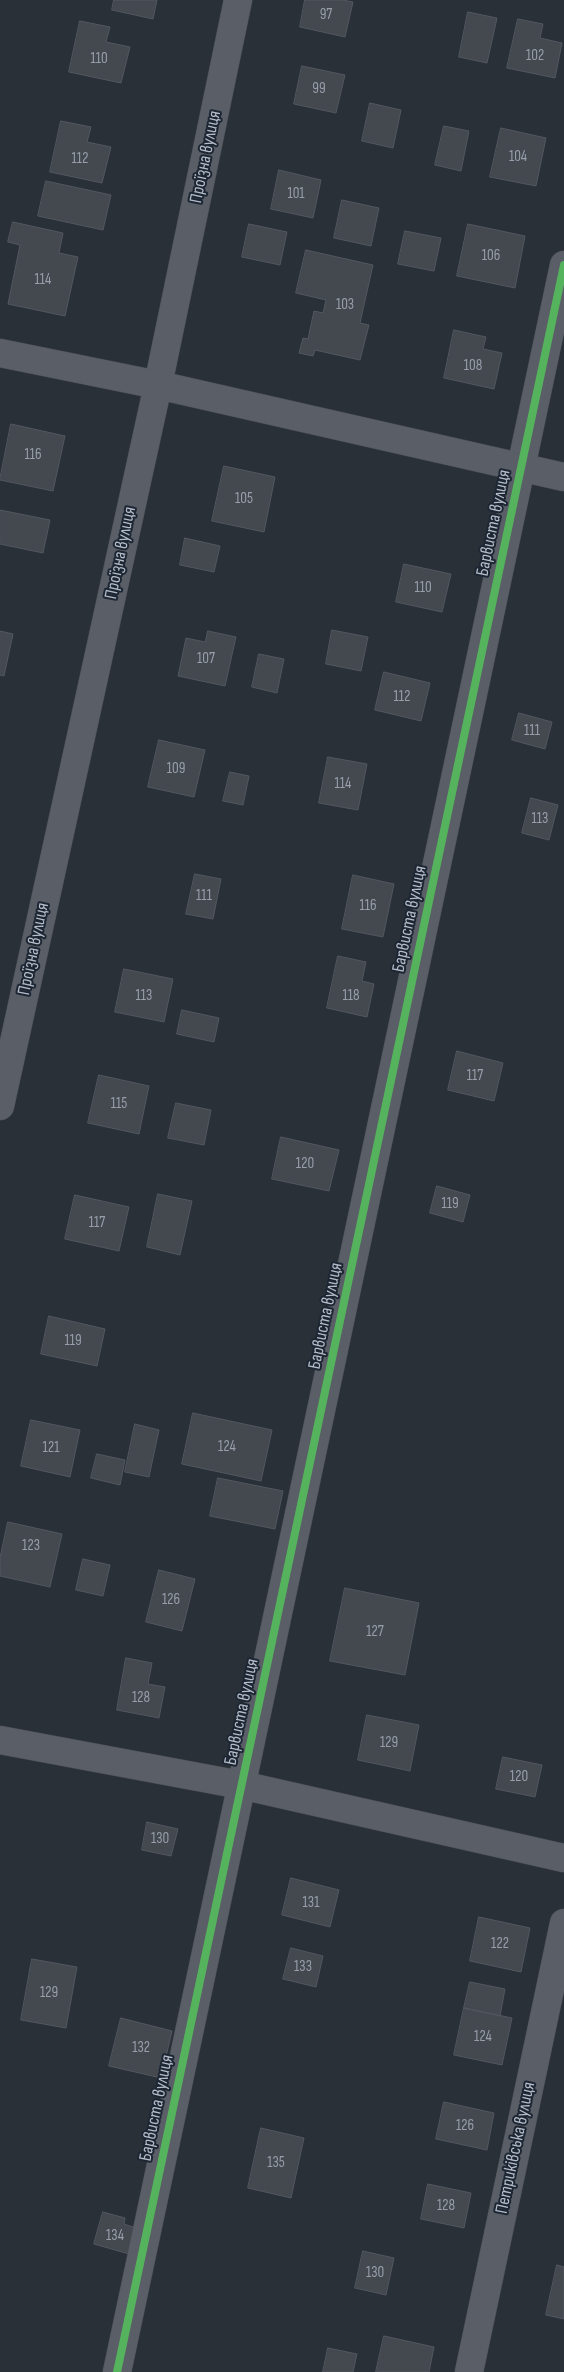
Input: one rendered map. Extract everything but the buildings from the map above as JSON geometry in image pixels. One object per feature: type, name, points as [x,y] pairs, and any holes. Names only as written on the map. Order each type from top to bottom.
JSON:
[{"type":"street","name":"Проїзна вулиця","points":[[0,1106],[158,385],[238,0]]},
{"type":"street","name":"Барвиста вулиця","points":[[116,2372],[564,266]]},
{"type":"street","points":[[0,353],[158,385],[564,477]]},
{"type":"street","points":[[0,1740],[241,1785],[564,1858]]},
{"type":"street","name":"Петриківська вулиця","points":[[469,2372],[564,1923]]},
{"type":"cycle path","points":[[117,2372],[564,265]]}]
